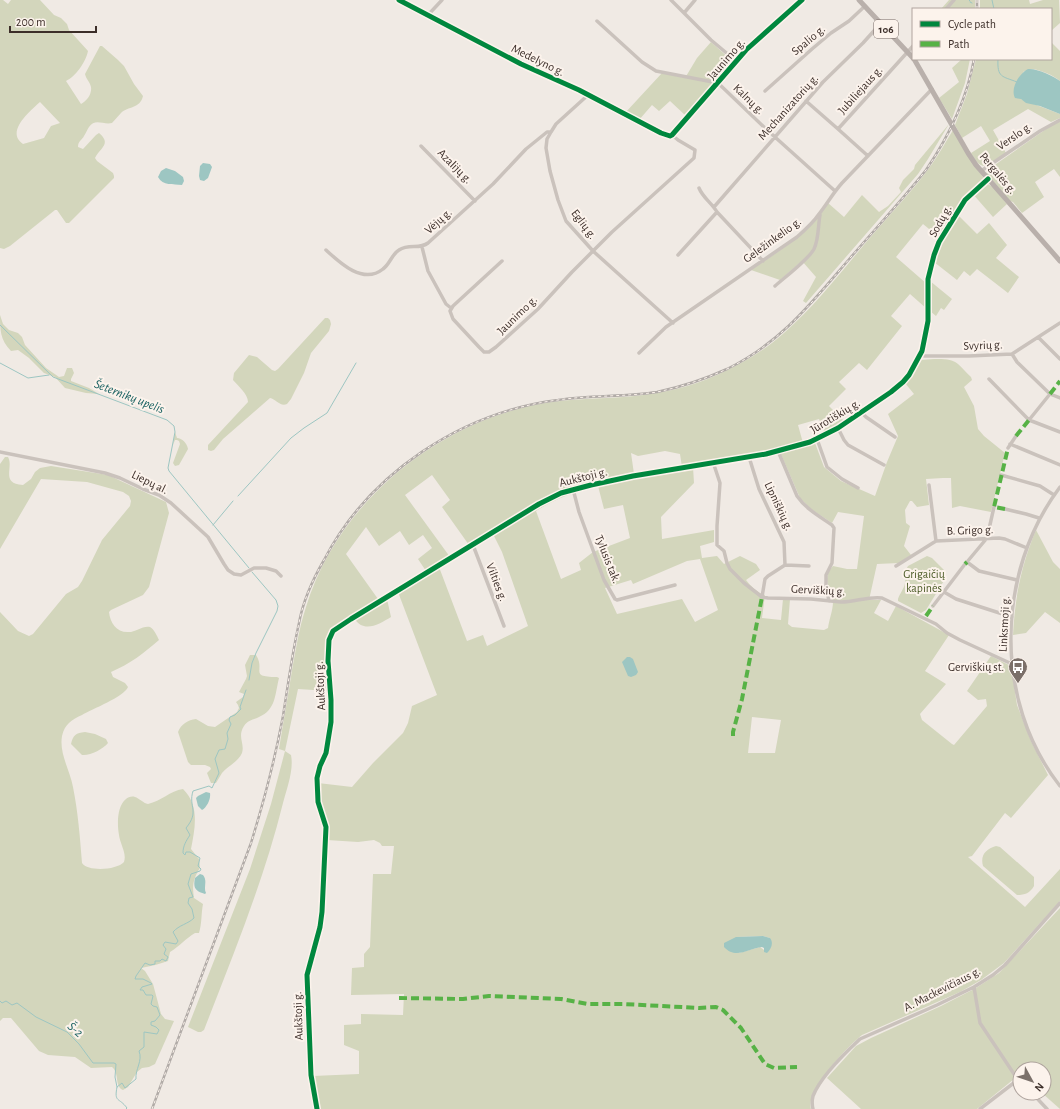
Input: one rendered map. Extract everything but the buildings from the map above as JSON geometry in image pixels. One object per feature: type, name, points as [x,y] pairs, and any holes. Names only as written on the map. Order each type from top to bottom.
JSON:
[{"type":"main road","name":"Pergalės g.","points":[[859,0],[912,56]]},
{"type":"main road","name":"Pergalės g.","points":[[915,60],[968,153],[981,171],[1060,261]]},
{"type":"street","name":"Medelyno g.","points":[[399,0],[521,64],[588,95],[661,133],[671,136]]},
{"type":"street","points":[[428,15],[442,0]]},
{"type":"street","points":[[671,0],[711,40],[736,61]]},
{"type":"street","points":[[684,13],[694,0]]},
{"type":"street","name":"Jaunimo g.","points":[[451,308],[450,314],[453,319],[484,352],[488,352],[503,342],[593,251],[694,158],[695,150],[671,136],[755,41],[802,0]]},
{"type":"street","points":[[947,8],[954,0]]},
{"type":"street","name":"Spalio g.","points":[[765,91],[812,49],[831,33],[849,21],[865,6]]},
{"type":"street","name":"Kalnų g.","points":[[597,21],[650,68],[660,72],[718,83],[774,137],[835,192]]},
{"type":"street","name":"Mechanizatorių g.","points":[[714,207],[822,82],[863,43],[880,23]]},
{"type":"street","points":[[908,52],[912,47]]},
{"type":"street","name":"Jubiliejaus g.","points":[[806,101],[838,129],[908,52]]},
{"type":"street","name":"Geležinkelio g.","points":[[639,353],[666,327],[797,237],[809,227],[835,192],[932,89]]},
{"type":"street","points":[[550,132],[556,124],[588,95]]},
{"type":"street","name":"Verslo g.","points":[[981,171],[1040,131],[1060,120]]},
{"type":"street","points":[[838,129],[868,156]]},
{"type":"street","name":"Vėjų g.","points":[[326,250],[350,269],[360,273],[369,274],[378,272],[385,268],[394,253],[402,248],[410,246],[422,247],[428,243],[493,184],[526,149],[550,132]]},
{"type":"street","name":"Eglių g.","points":[[550,132],[546,144],[550,171],[558,200],[566,221],[593,251],[673,323]]},
{"type":"street","name":"Azalijų g.","points":[[421,146],[475,201]]},
{"type":"street","name":"Sodų g.","points":[[921,354],[926,339],[928,321],[928,279],[936,250],[961,205],[969,195],[988,179]]},
{"type":"street","points":[[699,188],[717,212],[763,260]]},
{"type":"street","points":[[678,255],[717,212]]},
{"type":"street","points":[[775,286],[813,250],[816,244],[820,214]]},
{"type":"street","points":[[422,247],[428,271],[444,300],[451,308],[502,261]]},
{"type":"street","name":"Svyrių g.","points":[[921,354],[925,356],[1012,354],[1060,323]]},
{"type":"street","points":[[1039,336],[1060,359]]},
{"type":"street","name":"Jūrotiškių g.","points":[[713,462],[778,451],[817,439],[838,428],[899,386],[909,375],[921,354]]},
{"type":"street","points":[[1012,354],[1017,362],[1050,394],[1060,398]]},
{"type":"street","points":[[989,379],[1029,420],[1060,432]]},
{"type":"street","points":[[1029,420],[1050,394]]},
{"type":"street","points":[[862,412],[866,417],[895,437]]},
{"type":"street","points":[[838,428],[848,445],[884,465]]},
{"type":"street","points":[[1016,436],[1009,446],[1060,465]]},
{"type":"street","points":[[817,439],[827,467],[858,488]]},
{"type":"street","points":[[778,451],[800,501],[834,528],[832,563],[826,575],[826,591],[829,601]]},
{"type":"street","name":"Liepų al.","points":[[0,452],[84,468],[120,478],[158,495],[171,503],[208,538],[224,564],[234,574],[241,575],[254,568],[266,568],[276,571],[281,576]]},
{"type":"street","name":"Lipniškių g.","points":[[749,457],[759,489],[784,542],[785,565]]},
{"type":"street","points":[[713,462],[720,483],[717,545],[725,553],[730,569],[744,583],[762,597],[768,576],[785,565],[809,566]]},
{"type":"street","name":"Aukštoji g.","points":[[317,1109],[311,1075],[307,980],[308,967],[320,927],[323,905],[326,827],[318,802],[317,783],[318,770],[326,753],[331,722],[332,705],[328,661],[329,640],[334,631],[351,618],[547,499],[573,489],[633,476],[713,462]]},
{"type":"street","points":[[1001,475],[1040,486],[1054,495]]},
{"type":"street","points":[[929,485],[936,541]]},
{"type":"street","name":"Linksmoji g.","points":[[1060,487],[1039,518],[1027,548],[1017,580],[1012,617],[1012,664],[1020,708],[1042,760],[1060,786]]},
{"type":"street","name":"Tylusis tak.","points":[[573,489],[579,512],[604,580],[615,599],[617,600],[675,586]]},
{"type":"street","points":[[933,606],[986,538],[994,507]]},
{"type":"street","points":[[1005,509],[1039,518]]},
{"type":"street","name":"B. Grigo g.","points":[[896,566],[936,541],[986,538],[1005,539],[1027,548]]},
{"type":"street","name":"Vilties g.","points":[[473,545],[504,626]]},
{"type":"street","points":[[966,563],[979,570],[1017,580]]},
{"type":"street","points":[[944,592],[956,599],[1012,617]]},
{"type":"street","name":"Gerviškių g.","points":[[762,597],[848,602],[878,597],[925,617],[952,636],[1012,664]]},
{"type":"street","name":"A. Mackevičiaus g.","points":[[813,1109],[812,1101],[816,1090],[839,1061],[860,1039],[937,1005],[974,987],[993,975],[1004,965],[1060,903]]},
{"type":"street","points":[[974,987],[980,1023],[1012,1070]]},
{"type":"street","points":[[980,1109],[1012,1085]]},
{"type":"street","points":[[1039,1101],[1046,1109]]},
{"type":"green space","points":[[0,0],[3,0],[8,4],[11,0],[40,0],[54,15],[61,18],[67,24],[69,30],[88,51],[80,69],[66,81],[81,104],[87,99],[91,92],[90,85],[85,74],[100,46],[102,46],[124,66],[143,96],[137,105],[121,113],[112,123],[97,122],[91,124],[79,143],[78,147],[83,149],[99,133],[103,137],[105,140],[104,146],[95,158],[113,173],[114,178],[69,223],[66,223],[57,210],[55,210],[10,246],[4,249],[0,248]],"holes":[[[40,102],[60,123],[51,126],[44,138],[23,144],[18,139],[18,128],[21,122],[25,116]]]},
{"type":"green space","points":[[949,0],[975,0],[975,8],[942,8]]},
{"type":"green space","points":[[980,0],[1029,0],[1030,4],[1043,0],[1059,0],[1060,23],[1052,30],[1052,8],[980,8]]},
{"type":"green space","points":[[711,42],[730,59],[731,64],[686,116],[670,101],[659,111],[652,105],[639,120],[625,113],[662,73],[685,78],[697,58]]},
{"type":"green space","points":[[1052,43],[1060,51],[1060,81],[1039,70],[1031,69],[1023,72],[1021,99],[1060,114],[1060,118],[1051,122],[1028,109],[993,130],[1006,153],[987,166],[981,165],[977,162],[971,153],[990,141],[981,126],[962,138],[955,125],[967,94],[976,60],[1052,60]]},
{"type":"green space","points":[[961,60],[970,60],[965,83],[952,119],[939,98],[959,82],[952,68]]},
{"type":"green space","points":[[1060,121],[1060,177],[1054,169],[1035,182],[1044,197],[1022,213],[1013,202],[1010,201],[986,171]]},
{"type":"green space","points":[[949,124],[918,174],[806,303],[803,301],[816,277],[802,261],[780,280],[751,270],[803,233],[828,203],[844,217],[862,195],[879,212],[888,206],[901,192],[899,188],[903,180],[914,169],[915,165]]},
{"type":"green space","points":[[953,130],[971,161],[983,177],[983,181],[963,200],[940,238],[923,224],[896,257],[927,284],[927,309],[910,294],[891,316],[902,326],[867,370],[859,363],[839,382],[846,389],[829,406],[844,421],[825,433],[819,419],[798,425],[803,443],[749,456],[682,467],[680,454],[665,451],[638,456],[631,453],[634,474],[563,490],[469,545],[442,507],[450,500],[432,475],[405,495],[450,557],[426,571],[418,559],[432,548],[423,535],[409,545],[400,531],[379,546],[366,527],[346,554],[378,599],[333,629],[330,634],[329,691],[298,689],[285,751],[279,749],[298,638],[306,607],[321,569],[342,533],[367,501],[397,472],[431,448],[467,428],[505,413],[556,401],[635,396],[666,391],[707,379],[752,357],[784,333],[817,300],[925,174]]},
{"type":"green space","points":[[985,183],[994,189],[1007,204],[993,217],[972,193]]},
{"type":"green space","points":[[957,214],[977,234],[989,223],[1007,245],[996,258],[1019,277],[1008,293],[977,269],[970,276],[964,271],[957,280],[934,262],[939,245]]},
{"type":"green space","points":[[930,281],[952,299],[944,310],[941,308],[936,316],[930,311]]},
{"type":"green space","points":[[0,315],[3,324],[9,330],[18,333],[22,337],[25,345],[46,368],[59,377],[64,376],[67,368],[72,368],[74,373],[71,381],[89,388],[99,394],[86,393],[65,388],[55,377],[44,373],[29,358],[18,350],[11,351],[7,347],[3,338]]},
{"type":"green space","points":[[325,318],[330,320],[331,324],[329,331],[311,353],[304,373],[287,404],[280,404],[270,398],[223,439],[214,450],[208,450],[208,445],[248,402],[245,393],[233,380],[234,373],[249,355],[257,357],[275,371]]},
{"type":"green space","points":[[920,360],[952,360],[971,377],[972,380],[964,387],[974,406],[978,429],[984,436],[1005,453],[991,512],[960,506],[952,508],[951,478],[926,479],[929,505],[917,507],[912,501],[910,501],[905,510],[906,523],[910,526],[904,546],[911,555],[899,563],[877,564],[869,600],[881,600],[874,613],[888,621],[896,606],[949,635],[925,671],[946,684],[920,714],[922,720],[954,745],[987,706],[986,699],[978,700],[967,691],[991,656],[1011,666],[1017,705],[1031,741],[1048,775],[1011,818],[1005,813],[972,856],[968,857],[1025,907],[1060,869],[1060,901],[1004,963],[981,980],[960,992],[862,1035],[829,1069],[814,1091],[811,1101],[811,1109],[318,1109],[313,1076],[359,1074],[359,1051],[344,1045],[344,1025],[361,1024],[361,1014],[403,1015],[404,994],[351,995],[352,968],[364,967],[364,954],[370,947],[373,874],[391,874],[394,846],[382,846],[374,840],[358,842],[327,840],[328,828],[320,802],[318,783],[352,787],[373,763],[403,733],[408,723],[412,706],[437,695],[398,592],[439,567],[467,641],[483,635],[487,646],[528,626],[502,552],[493,534],[553,498],[567,492],[614,481],[693,467],[694,483],[661,517],[662,539],[714,530],[714,542],[700,546],[702,558],[717,556],[724,564],[740,556],[756,564],[760,570],[746,580],[757,591],[765,595],[762,618],[781,620],[783,599],[790,599],[788,624],[792,627],[824,630],[828,628],[833,605],[827,580],[829,570],[833,566],[847,569],[857,569],[864,516],[838,512],[832,523],[811,509],[800,498],[780,452],[815,443],[824,467],[841,481],[875,496],[898,436],[888,414],[914,394],[905,383]],"holes":[[[598,486],[604,509],[623,505],[630,538],[593,552],[579,563],[581,570],[561,579],[536,511],[543,506],[574,493]],[[700,559],[718,610],[695,622],[682,599],[617,614],[605,588],[631,580],[633,584],[687,561]],[[752,717],[781,720],[775,753],[748,753]],[[763,936],[770,938],[764,950],[760,947],[739,953],[736,937]]]},
{"type":"green space","points":[[175,432],[177,438],[184,441],[188,449],[179,465],[175,466],[173,463],[180,444],[179,441],[175,440],[173,445]]},
{"type":"green space","points":[[5,457],[8,457],[10,465],[10,478],[12,482],[16,484],[23,485],[31,479],[35,472],[40,468],[51,466],[108,475],[166,502],[169,513],[149,587],[143,595],[109,612],[111,620],[121,631],[129,632],[150,627],[159,640],[136,658],[111,672],[113,677],[125,683],[128,687],[121,695],[78,717],[67,725],[62,736],[61,743],[65,762],[72,781],[80,834],[82,863],[85,866],[103,869],[115,867],[124,862],[125,855],[118,831],[118,821],[121,806],[128,798],[135,797],[148,804],[183,789],[192,803],[194,810],[195,825],[191,849],[199,859],[200,868],[194,879],[193,890],[194,898],[203,904],[200,930],[199,933],[191,935],[170,952],[168,961],[141,968],[145,971],[153,984],[161,1014],[165,1019],[174,1021],[155,1064],[142,1068],[137,1072],[128,1087],[123,1090],[119,1086],[116,1073],[112,1067],[91,1068],[75,1057],[48,1055],[39,1051],[11,1018],[3,1018],[0,1021],[0,612],[18,631],[29,636],[33,634],[66,594],[78,587],[102,540],[130,506],[131,501],[129,496],[123,492],[87,482],[41,479],[0,549],[0,464]]},
{"type":"green space","points":[[1036,530],[1053,562],[1060,569],[1060,623],[1045,612],[1026,633],[1013,635],[1015,608],[1020,582],[1026,556]]},
{"type":"green space","name":"Grigaičių kapinės","points":[[927,556],[932,558],[944,570],[945,579],[926,610],[921,613],[898,601],[898,599],[904,585],[908,566]]},
{"type":"green space","points":[[387,599],[391,617],[386,620],[377,625],[367,627],[362,626],[354,618]]},
{"type":"green space","points":[[250,655],[256,655],[259,660],[260,674],[263,676],[279,678],[274,701],[272,706],[265,714],[249,721],[244,726],[241,733],[243,749],[241,756],[222,773],[216,783],[211,783],[207,773],[211,769],[210,767],[205,765],[191,765],[188,762],[178,732],[185,723],[190,720],[196,719],[208,726],[215,727],[237,712],[239,708],[236,702],[243,697],[244,694],[239,692],[247,676],[245,665]]},
{"type":"green space","points":[[85,732],[95,734],[106,739],[108,743],[96,752],[82,755],[71,744],[75,735]]},
{"type":"green space","points":[[285,751],[291,755],[292,767],[267,860],[237,946],[204,1030],[198,1032],[188,1027],[250,869],[271,804]]},
{"type":"green space","points":[[996,846],[1000,847],[1034,877],[1034,886],[1029,892],[1017,895],[983,866],[983,856],[989,849]]},
{"type":"green space","points":[[1060,908],[1060,1109],[1051,1101],[1052,1061],[1012,1061],[1012,1081],[977,1109],[861,1109],[827,1078],[856,1046],[941,1006],[976,988],[999,973]]},
{"type":"water","points":[[1028,69],[1045,73],[1060,81],[1060,114],[1015,98],[1014,90],[1016,82],[1021,74]]},
{"type":"water","points":[[203,163],[210,164],[212,167],[208,178],[204,181],[200,180],[199,176],[200,166]]},
{"type":"water","points":[[166,168],[175,171],[183,177],[184,181],[182,185],[168,184],[160,180],[158,177],[161,171]]},
{"type":"water","points":[[627,657],[633,659],[638,672],[636,675],[631,677],[628,676],[622,662]]},
{"type":"water","points":[[206,792],[210,793],[210,798],[207,805],[202,810],[198,806],[196,798]]},
{"type":"water","points":[[200,874],[203,875],[205,880],[205,894],[199,892],[194,884],[195,878]]},
{"type":"water","points":[[763,936],[770,938],[772,942],[771,948],[767,953],[764,952],[764,948],[762,947],[733,953],[724,947],[724,943],[736,937]]},
{"type":"waterway","points":[[992,0],[994,8]]},
{"type":"waterway","points":[[998,60],[998,70],[1000,73],[1004,77],[1017,82]]},
{"type":"waterway","name":"Šeternikų upelis","points":[[0,325],[53,377],[167,420],[174,426],[175,432],[168,468],[169,471],[249,568]]},
{"type":"waterway","points":[[0,363],[28,378],[49,375]]},
{"type":"waterway","points":[[238,496],[291,438],[327,413],[356,363]]},
{"type":"waterway","points":[[213,525],[233,501]]},
{"type":"waterway","name":"Šeternikų upelis","points":[[249,680],[252,663],[278,606],[276,600],[252,572]]},
{"type":"waterway","name":"Šeternikų upelis","points":[[126,1109],[127,1108],[117,1098],[117,1087],[122,1083],[125,1088],[136,1079],[140,1062],[139,1051],[144,1047],[144,1032],[157,1034],[159,1030],[151,1025],[151,1022],[155,1021],[160,1015],[157,1007],[151,1004],[153,996],[146,995],[143,990],[140,990],[142,987],[152,984],[143,979],[135,979],[145,963],[150,965],[155,964],[155,961],[160,961],[162,959],[166,961],[168,957],[164,954],[166,949],[163,945],[165,942],[176,944],[178,941],[173,932],[194,918],[192,909],[188,903],[189,898],[193,897],[188,884],[191,874],[200,871],[201,869],[198,866],[200,858],[190,852],[186,852],[185,855],[183,853],[185,844],[190,835],[186,828],[193,813],[193,791],[209,786],[212,788],[219,773],[215,759],[219,750],[225,749],[228,739],[227,733],[231,724],[229,720],[230,717],[235,715],[241,709],[240,707],[246,690]]},
{"type":"waterway","name":"Š-2","points":[[0,1001],[2,1003],[6,1001],[12,1005],[17,1003],[36,1017],[67,1032],[79,1044],[93,1063],[116,1064],[115,1077],[117,1087]]},
{"type":"railway","points":[[977,0],[977,8]]},
{"type":"railway","points":[[152,1109],[256,827],[269,780],[283,716],[294,646],[303,607],[316,575],[343,529],[366,500],[393,474],[422,452],[454,433],[487,418],[522,407],[558,400],[583,397],[645,394],[675,388],[727,369],[747,358],[764,346],[780,334],[809,305],[926,170],[956,117],[967,88],[974,60]]},
{"type":"marked path","points":[[1050,394],[1060,381]]},
{"type":"marked path","points":[[1016,436],[1029,420]]},
{"type":"marked path","points":[[1005,509],[994,507],[1008,448]]},
{"type":"marked path","points":[[733,736],[742,699],[762,597]]},
{"type":"marked path","points":[[926,616],[933,606]]},
{"type":"marked path","points":[[399,998],[463,999],[489,996],[561,999],[588,1004],[623,1004],[699,1008],[716,1007],[723,1010],[741,1028],[765,1064],[774,1068],[797,1067]]},
{"type":"cycle path","points":[[399,0],[521,64],[579,90],[661,133],[670,136],[746,50],[802,0]]},
{"type":"cycle path","points":[[317,1109],[311,1075],[307,975],[320,927],[322,912],[326,827],[318,802],[317,778],[320,766],[326,753],[331,722],[328,661],[329,640],[333,631],[539,504],[561,493],[633,476],[766,454],[810,442],[838,428],[891,392],[909,375],[922,351],[928,321],[928,279],[939,242],[965,200],[988,179]]},
{"type":"place","name":"Gerviškių st.","points":[[1018,684]]}]
